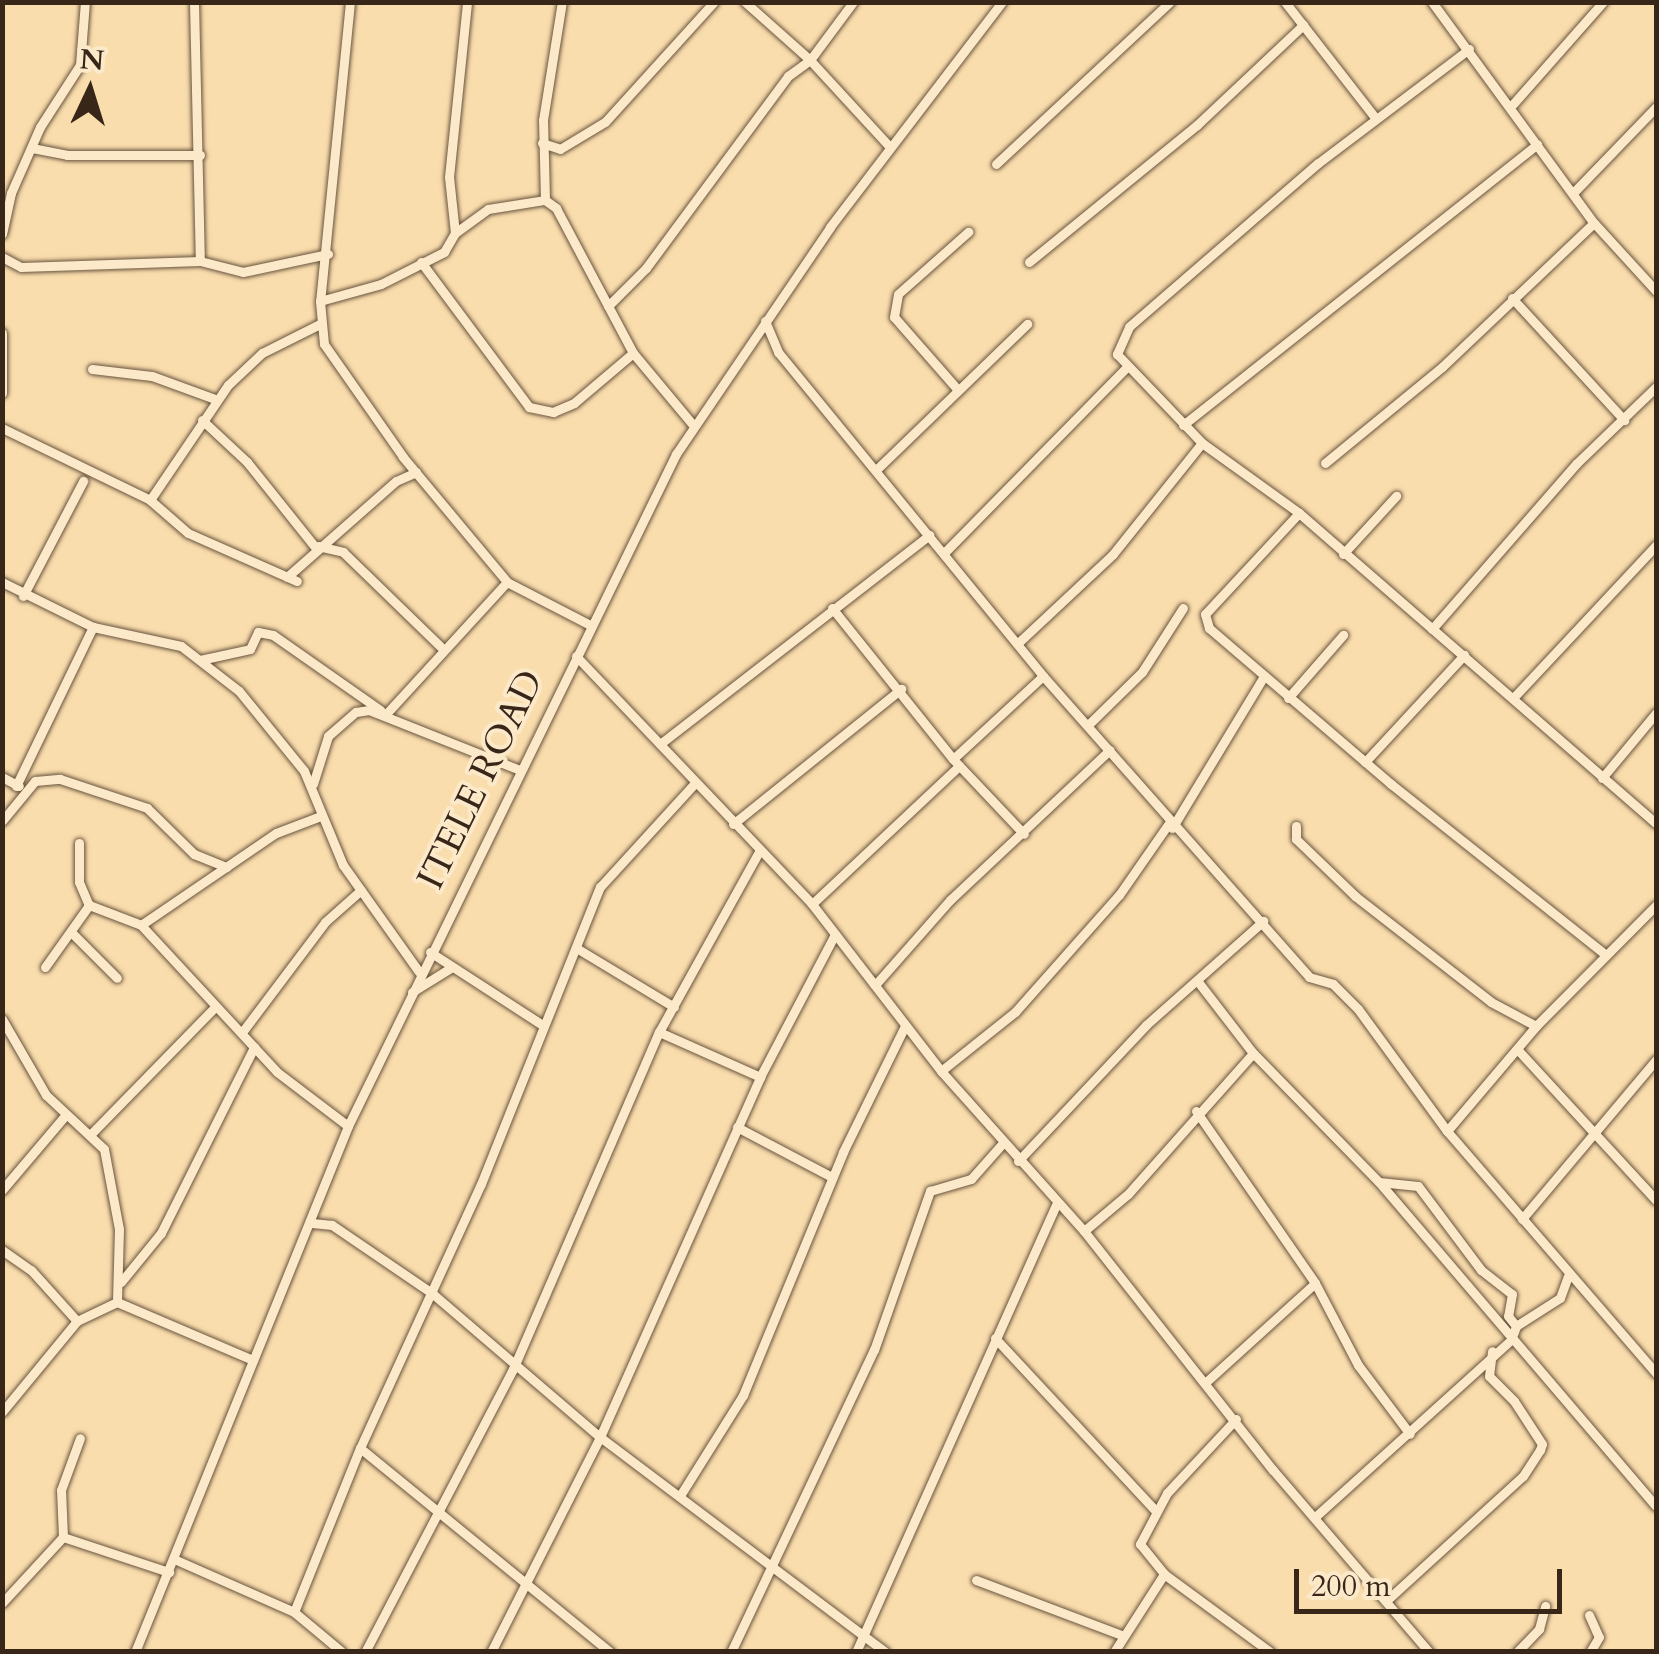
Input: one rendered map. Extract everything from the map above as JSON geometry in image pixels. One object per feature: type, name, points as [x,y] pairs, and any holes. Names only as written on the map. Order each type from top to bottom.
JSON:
[{"type":"street","points":[[2,234],[11,193],[80,64],[85,2]]},
{"type":"street","points":[[194,2],[200,262]]},
{"type":"street","points":[[350,2],[328,254],[320,301],[320,324],[336,366],[403,458],[506,582],[590,625]]},
{"type":"street","points":[[455,233],[449,177],[468,2]]},
{"type":"street","points":[[545,200],[542,142],[562,2]]},
{"type":"street","points":[[542,142],[560,148],[605,122],[714,2]]},
{"type":"street","points":[[746,2],[810,60],[890,147]]},
{"type":"street","points":[[608,306],[705,194],[788,76],[810,60],[853,2]]},
{"type":"street","name":"ITELE ROAD","points":[[135,1652],[312,1223],[348,1126],[419,972],[590,625],[694,426],[890,147],[1002,2]]},
{"type":"street","points":[[996,164],[1170,2]]},
{"type":"street","points":[[1284,2],[1376,119]]},
{"type":"street","points":[[1449,2],[1435,6],[1513,104],[1594,223],[1655,285]]},
{"type":"street","points":[[1513,104],[1602,2]]},
{"type":"street","points":[[1029,262],[1197,126],[1302,25]]},
{"type":"street","points":[[1469,49],[1376,119],[1129,327],[1116,345],[1127,367],[1202,443],[1299,513],[1656,823]]},
{"type":"street","points":[[1573,192],[1656,107]]},
{"type":"street","points":[[1183,426],[1538,144]]},
{"type":"street","points":[[32,148],[67,155],[200,154]]},
{"type":"street","points":[[320,301],[342,300],[444,252],[455,233],[488,209],[545,200],[556,208],[633,353],[694,426]]},
{"type":"street","points":[[1325,463],[1442,367],[1594,223]]},
{"type":"street","points":[[958,390],[894,317],[898,294],[968,232]]},
{"type":"street","points":[[2,258],[21,267],[200,262],[257,272],[328,254]]},
{"type":"street","points":[[421,262],[528,407],[553,412],[574,403],[633,353]]},
{"type":"street","points":[[1512,298],[1624,420]]},
{"type":"street","points":[[766,321],[778,352],[878,469],[1043,676],[1171,826],[1263,921],[1309,977],[1333,984],[1358,1010],[1447,1131],[1568,1276],[1656,1373]]},
{"type":"street","points":[[150,500],[215,400],[262,353],[320,324]]},
{"type":"street","points":[[878,469],[1027,324]]},
{"type":"street","points":[[2,333],[2,394]]},
{"type":"street","points":[[944,553],[1127,367]]},
{"type":"street","points":[[92,369],[161,379],[215,400]]},
{"type":"street","points":[[1432,630],[1577,463],[1656,387]]},
{"type":"street","points":[[202,420],[247,462],[315,547],[343,552],[441,648]]},
{"type":"street","points":[[2,428],[150,500],[188,532],[292,579],[315,547],[396,482],[416,472]]},
{"type":"street","points":[[1018,643],[1114,554],[1202,443]]},
{"type":"street","points":[[396,482],[403,458]]},
{"type":"street","points":[[23,596],[84,481]]},
{"type":"street","points":[[1343,554],[1396,496]]},
{"type":"street","points":[[1299,513],[1205,614],[1209,628],[1263,678],[1605,954]]},
{"type":"street","points":[[660,744],[930,535]]},
{"type":"street","points":[[1514,698],[1656,545]]},
{"type":"street","points":[[2,582],[23,596],[92,627],[181,646],[192,660],[238,691],[313,784]]},
{"type":"street","points":[[386,714],[441,648],[506,582]]},
{"type":"street","points":[[832,608],[956,762],[1024,834]]},
{"type":"street","points":[[1088,725],[1142,672],[1183,608]]},
{"type":"street","points":[[2,820],[20,806],[21,787],[92,627]]},
{"type":"street","points":[[192,660],[243,652],[258,632],[272,634],[386,714],[520,770]]},
{"type":"street","points":[[1288,698],[1342,635]]},
{"type":"street","points":[[1366,762],[1464,655]]},
{"type":"street","points":[[576,656],[812,904],[941,1071],[1056,1205],[1084,1231],[1429,1652]]},
{"type":"street","points":[[812,904],[1043,676]]},
{"type":"street","points":[[941,1071],[1015,1012],[1119,895],[1171,826],[1263,678]]},
{"type":"street","points":[[733,824],[901,689]]},
{"type":"street","points":[[386,714],[356,712],[343,721],[328,736],[313,784],[318,816],[362,890],[419,972]]},
{"type":"street","points":[[1602,778],[1656,713]]},
{"type":"street","points":[[874,985],[950,900],[1110,750]]},
{"type":"street","points":[[2,776],[21,787],[60,779],[147,808],[201,859],[226,866]]},
{"type":"street","points":[[294,1612],[360,1448],[432,1294],[541,1024],[578,949],[600,887],[694,784]]},
{"type":"street","points":[[142,925],[276,832],[318,816]]},
{"type":"street","points":[[1296,826],[1296,839],[1355,896],[1491,1002],[1536,1026]]},
{"type":"street","points":[[79,844],[78,882],[89,905],[142,925],[213,1009],[243,1031],[254,1047],[348,1126]]},
{"type":"street","points":[[365,1652],[513,1368],[659,1032],[760,850]]},
{"type":"street","points":[[201,859],[207,882]]},
{"type":"street","points":[[243,1031],[324,922],[362,890]]},
{"type":"street","points":[[44,967],[73,934],[89,905]]},
{"type":"street","points":[[1447,1131],[1536,1026],[1656,905]]},
{"type":"street","points":[[1018,1161],[1146,1025],[1199,982],[1263,921]]},
{"type":"street","points":[[73,934],[117,978]]},
{"type":"street","points":[[491,1652],[524,1576],[600,1437],[760,1078],[835,934]]},
{"type":"street","points":[[578,949],[674,1007]]},
{"type":"street","points":[[430,952],[541,1024]]},
{"type":"street","points":[[412,992],[452,967]]},
{"type":"street","points":[[1199,982],[1253,1053],[1379,1182],[1510,1340],[1656,1506]]},
{"type":"street","points":[[90,1135],[213,1009]]},
{"type":"street","points":[[2,1019],[64,1117],[104,1149],[121,1282],[117,1302]]},
{"type":"street","points":[[681,1494],[743,1395],[832,1177],[905,1026]]},
{"type":"street","points":[[659,1032],[760,1078]]},
{"type":"street","points":[[121,1282],[162,1234],[254,1047]]},
{"type":"street","points":[[1517,1049],[1656,1200]]},
{"type":"street","points":[[1084,1231],[1128,1194],[1196,1111],[1253,1053]]},
{"type":"street","points":[[1522,1220],[1656,1060]]},
{"type":"street","points":[[1196,1111],[1315,1283],[1358,1365],[1410,1434]]},
{"type":"street","points":[[2,1190],[64,1117]]},
{"type":"street","points":[[738,1127],[832,1177]]},
{"type":"street","points":[[731,1652],[874,1350],[930,1191],[971,1180],[1003,1143]]},
{"type":"street","points":[[1379,1182],[1418,1186],[1481,1270],[1512,1294],[1508,1316],[1516,1326]]},
{"type":"street","points":[[856,1652],[1056,1205]]},
{"type":"street","points":[[316,1212],[432,1294],[513,1368],[600,1437],[681,1494],[772,1569],[885,1652]]},
{"type":"street","points":[[312,1223],[332,1225]]},
{"type":"street","points":[[2,1250],[31,1270],[77,1321]]},
{"type":"street","points":[[1314,1516],[1387,1446],[1410,1434],[1492,1351],[1510,1340],[1516,1326],[1560,1298],[1568,1276]]},
{"type":"street","points":[[1206,1382],[1315,1283]]},
{"type":"street","points":[[3,1412],[7,1395],[77,1321],[117,1302],[254,1360]]},
{"type":"street","points":[[995,1338],[1154,1510]]},
{"type":"street","points":[[1386,1601],[1523,1476],[1540,1450],[1542,1444],[1514,1401],[1490,1376],[1492,1351]]},
{"type":"street","points":[[1236,1419],[1154,1510],[1140,1544],[1164,1574],[1270,1652]]},
{"type":"street","points":[[2,1603],[62,1537],[61,1490],[80,1438]]},
{"type":"street","points":[[360,1448],[524,1576],[609,1651]]},
{"type":"street","points":[[62,1537],[169,1572]]},
{"type":"street","points":[[174,1559],[294,1612],[342,1652]]},
{"type":"street","points":[[1114,1652],[1164,1574]]},
{"type":"street","points":[[976,1580],[1124,1636]]},
{"type":"street","points":[[1518,1652],[1539,1629],[1544,1606]]},
{"type":"street","points":[[1589,1615],[1599,1637],[1590,1652]]}]
